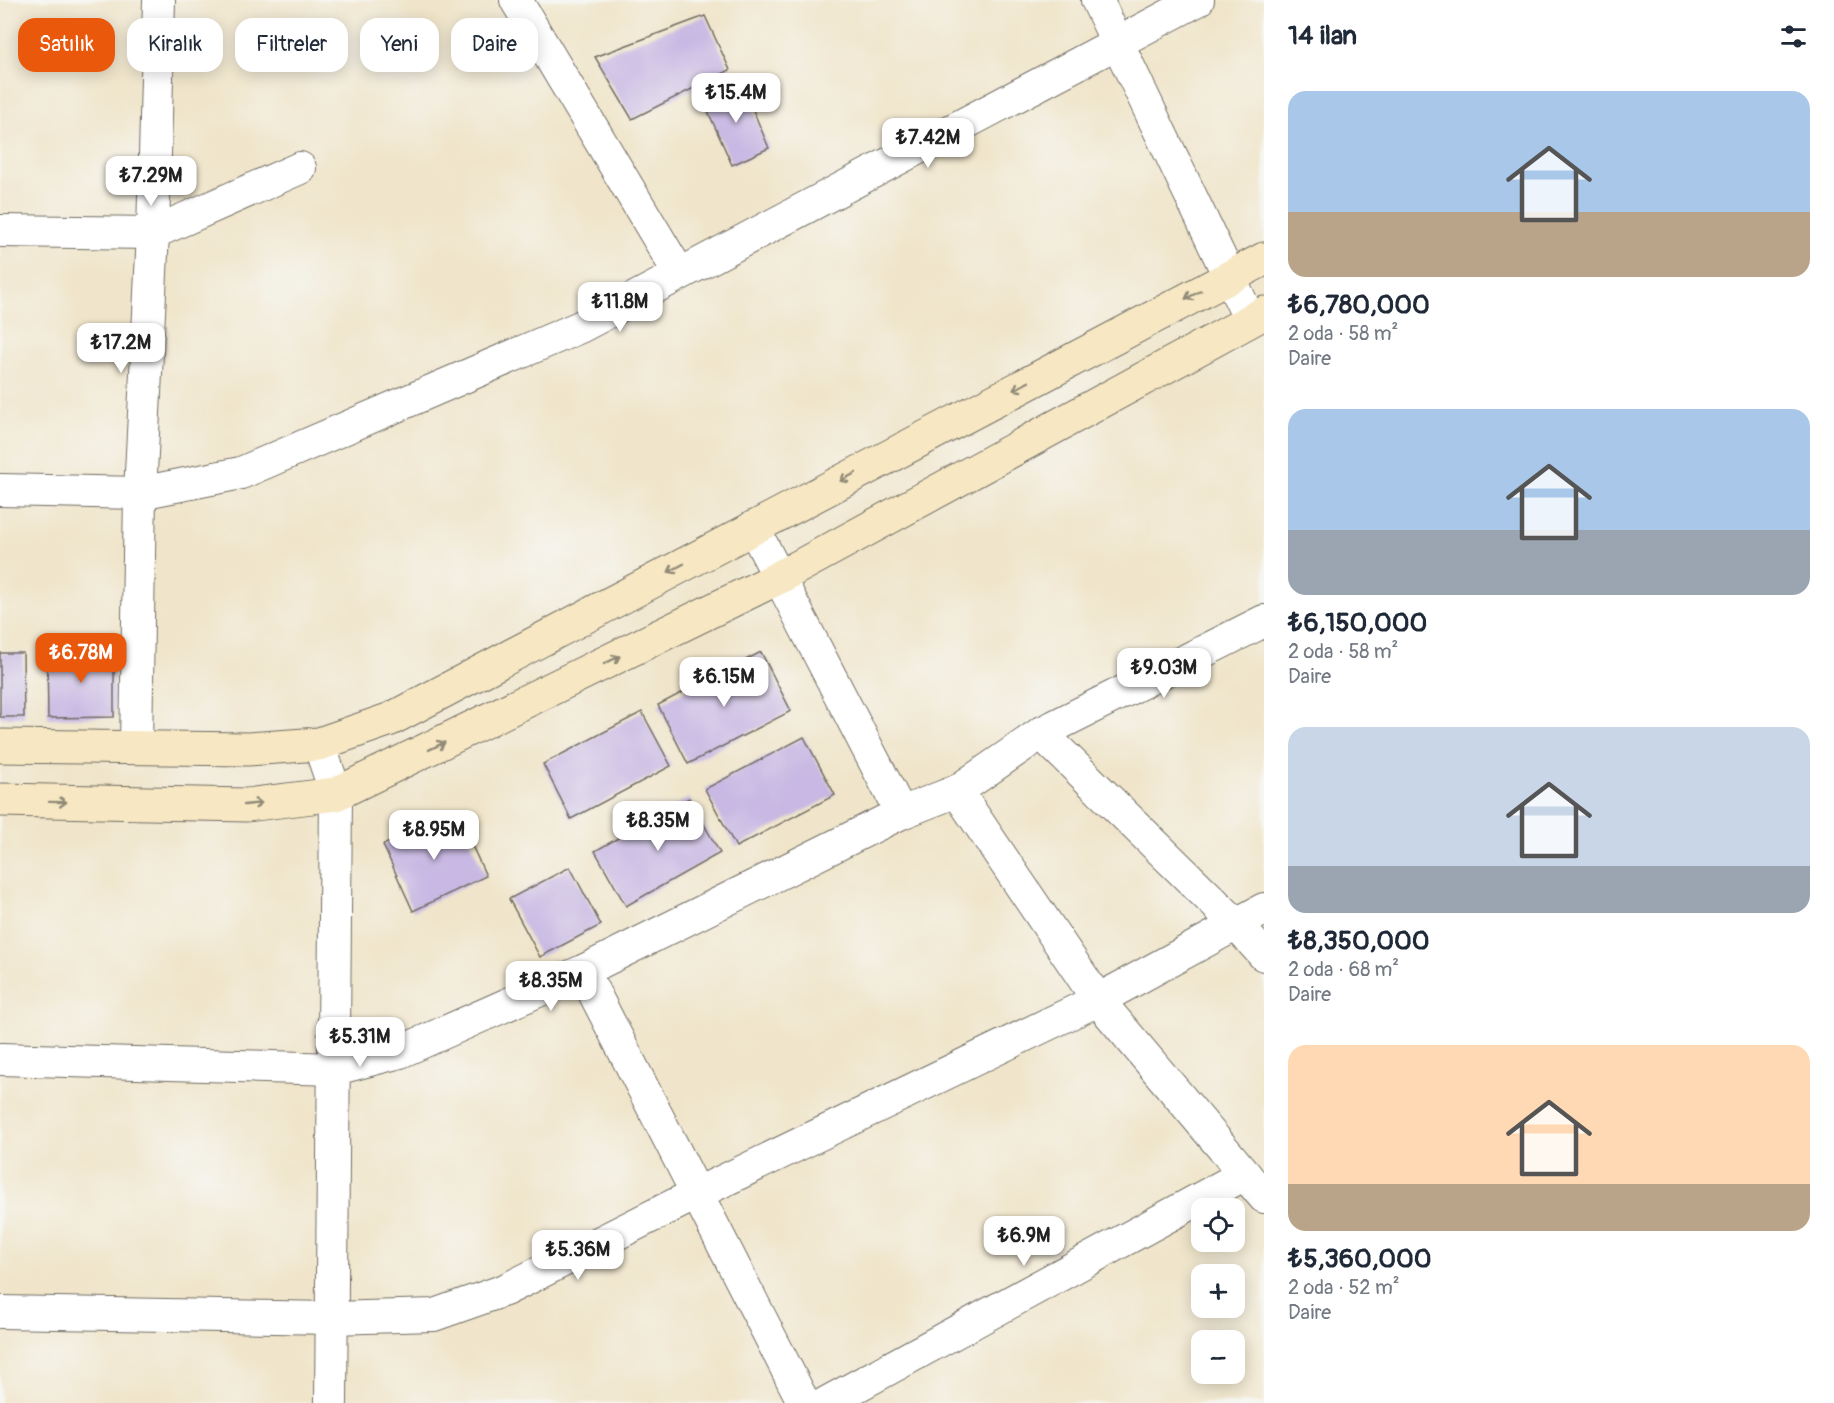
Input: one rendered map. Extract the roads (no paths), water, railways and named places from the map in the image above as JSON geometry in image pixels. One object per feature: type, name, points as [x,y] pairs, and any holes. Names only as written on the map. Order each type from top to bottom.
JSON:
[{"type":"main road","points":[[0,746],[248,749],[319,744],[391,719],[1264,259]]},
{"type":"main road","points":[[0,800],[247,805],[336,794],[778,578],[1257,316]]},
{"type":"street","points":[[136,748],[140,493],[153,233],[159,0],[139,0]]},
{"type":"street","points":[[516,0],[679,273]]},
{"type":"street","points":[[1097,0],[1231,275],[1257,316]]},
{"type":"street","points":[[0,490],[140,493],[241,473],[580,327],[1198,0]]},
{"type":"street","points":[[0,231],[153,233],[300,168]]},
{"type":"street","points":[[753,527],[901,813]]},
{"type":"street","points":[[0,1059],[335,1069],[400,1052],[583,971],[901,813],[957,791],[1041,733],[1264,621]]},
{"type":"street","points":[[1041,733],[1236,924],[1264,955]]},
{"type":"street","points":[[319,744],[336,794],[331,1403]]},
{"type":"street","points":[[826,1403],[1255,1186],[1098,1000],[957,791]]},
{"type":"street","points":[[0,1312],[332,1318],[434,1315],[504,1290],[698,1193],[1098,1000],[1264,909]]},
{"type":"street","points":[[583,971],[804,1403]]}]
